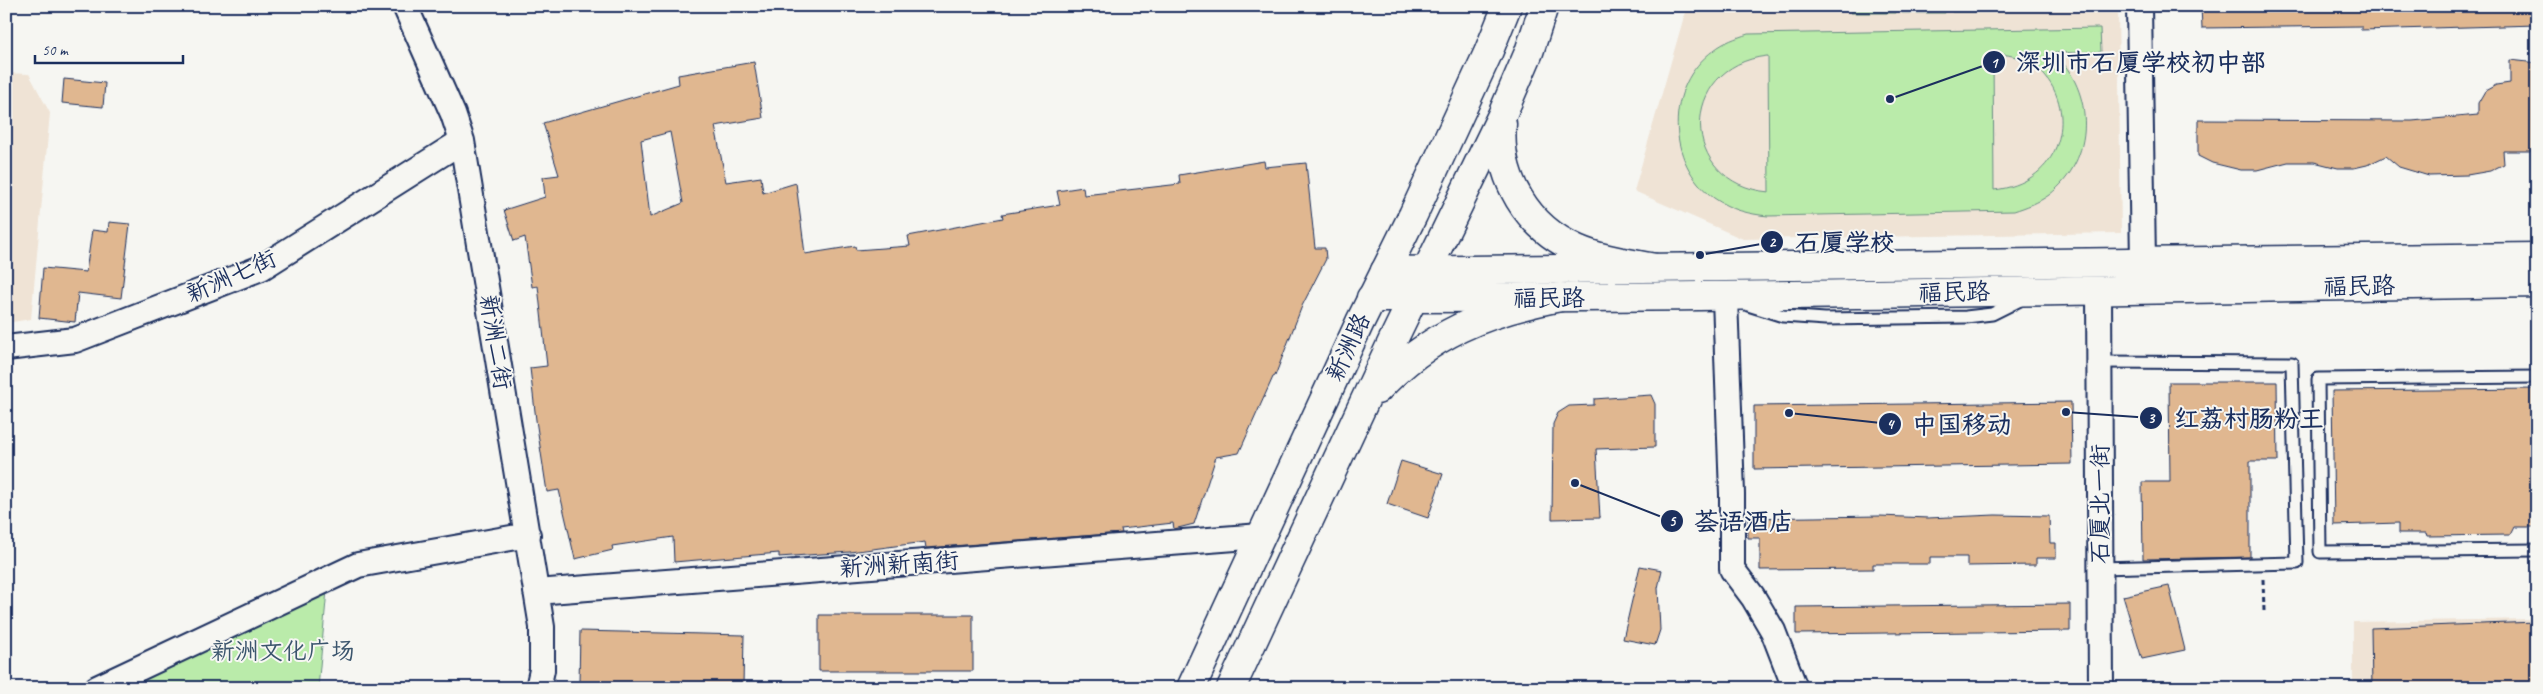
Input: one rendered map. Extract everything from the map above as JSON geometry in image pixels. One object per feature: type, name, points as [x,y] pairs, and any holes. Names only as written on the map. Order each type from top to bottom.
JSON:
[{"type":"main road","name":"新洲路","points":[[1191,688],[1371,298],[1488,53],[1507,6]]},
{"type":"main road","name":"新洲路","points":[[1230,688],[1362,406],[1502,115],[1529,52],[1544,6]]},
{"type":"main road","points":[[1502,115],[1500,141],[1503,163],[1512,188],[1525,209],[1541,226],[1576,249],[1610,260],[1655,268]]},
{"type":"main road","name":"福民路","points":[[1385,270],[2537,257]]},
{"type":"main road","name":"福民路","points":[[1371,298],[1725,298],[2035,290],[2537,283]]},
{"type":"main road","points":[[1362,406],[1413,355],[1440,336],[1476,319],[1513,306],[1560,297]]},
{"type":"street","name":"新洲二街","points":[[405,6],[453,114],[462,141],[542,627],[542,670],[538,688]]},
{"type":"street","points":[[2140,6],[2143,262]]},
{"type":"street","name":"新洲七街","points":[[6,348],[75,340],[260,268],[462,141]]},
{"type":"street","name":"石厦北一街","points":[[2099,290],[2101,688]]},
{"type":"street","points":[[1725,298],[1732,494],[1732,568],[1753,597],[1773,631],[1795,688]]},
{"type":"street","points":[[97,688],[358,565],[528,535]]},
{"type":"street","name":"新洲新南街","points":[[536,592],[1261,536]]},
{"type":"lane","points":[[2099,362],[2292,363],[2297,563],[2100,568]]},
{"type":"lane","points":[[2537,377],[2318,379],[2320,552],[2537,550]]},
{"type":"path","points":[[2263,564],[2264,611]]},
{"type":"shaded area","points":[[1687,6],[2118,6],[2121,233],[1743,239],[1634,191]]},
{"type":"shaded area","points":[[6,73],[29,74],[50,113],[31,319],[6,323]]},
{"type":"shaded area","points":[[2537,619],[2537,688],[2353,688],[2353,622]]},
{"type":"green space","points":[[1851,6],[1895,6],[1895,13],[1851,13]]},
{"type":"green space","points":[[1902,6],[1945,6],[1945,13],[1902,13]]},
{"type":"green space","points":[[1952,6],[1996,6],[1996,12],[1952,12]]},
{"type":"green space","points":[[2100,28],[2101,52],[2054,53],[2067,69],[2077,87],[2083,106],[2082,145],[2075,163],[2064,180],[2049,195],[2036,203],[2014,211],[1768,216],[1747,213],[1727,206],[1714,198],[1698,183],[1687,165],[1680,145],[1677,124],[1679,103],[1686,83],[1698,65],[1722,45],[1748,34]],"holes":[[[1993,54],[2021,59],[2042,73],[2056,93],[2061,117],[2058,142],[2046,164],[2025,181],[1994,190]],[[1768,56],[1769,192],[1739,184],[1718,169],[1705,148],[1700,125],[1704,101],[1717,80],[1738,64]]]},
{"type":"green space","name":"新洲文化广场","points":[[327,590],[318,688],[116,688]]},
{"type":"building","points":[[2201,6],[2537,6],[2537,25],[2361,30],[2361,26],[2202,28]]},
{"type":"building","points":[[2510,60],[2537,63],[2537,151],[2503,151],[2504,164],[2490,171],[2467,175],[2429,176],[2399,167],[2386,156],[2367,165],[2354,168],[2338,168],[2314,162],[2288,162],[2257,170],[2241,170],[2212,163],[2198,156],[2198,120],[2412,121],[2478,115],[2478,103],[2485,91],[2496,85],[2510,83]]},
{"type":"building","points":[[754,62],[763,118],[715,126],[726,182],[761,177],[763,193],[796,183],[805,254],[855,246],[856,250],[910,246],[908,236],[1003,218],[1002,214],[1060,205],[1057,191],[1083,187],[1084,195],[1180,184],[1179,175],[1264,161],[1265,167],[1306,163],[1315,248],[1325,248],[1326,259],[1302,306],[1275,376],[1239,453],[1216,457],[1194,524],[1174,529],[1173,523],[1121,529],[1122,533],[926,548],[925,542],[850,552],[779,557],[779,553],[674,562],[673,537],[612,546],[613,550],[575,559],[559,490],[547,492],[536,420],[530,368],[547,366],[538,286],[532,287],[525,237],[514,241],[504,210],[545,197],[543,177],[559,175],[543,123],[679,84],[678,75]],"holes":[[[670,132],[683,203],[650,217],[641,140]]]},
{"type":"building","points":[[64,79],[105,83],[103,107],[62,103]]},
{"type":"building","points":[[109,222],[130,224],[121,298],[78,293],[75,322],[39,318],[43,268],[86,272],[92,230],[108,232]]},
{"type":"building","points":[[2169,382],[2277,382],[2278,461],[2250,461],[2250,557],[2143,559],[2142,482],[2170,482]]},
{"type":"building","points":[[2537,389],[2537,527],[2514,527],[2510,535],[2427,536],[2426,533],[2399,533],[2399,523],[2334,525],[2332,391]]},
{"type":"building","points":[[1651,395],[1655,404],[1655,447],[1596,449],[1600,518],[1552,519],[1553,424],[1558,413],[1569,406],[1594,405],[1594,399]]},
{"type":"building","points":[[2071,402],[2072,464],[1754,469],[1754,406]]},
{"type":"building","points":[[1401,461],[1443,474],[1428,518],[1387,504]]},
{"type":"building","points":[[1995,515],[2049,516],[2050,543],[2056,543],[2056,558],[2036,558],[2036,565],[1967,566],[1967,557],[1930,557],[1930,564],[1873,564],[1873,569],[1760,570],[1760,538],[1748,538],[1748,518],[1880,516],[1928,518]]},
{"type":"building","points":[[1640,566],[1662,570],[1658,588],[1660,630],[1655,645],[1623,639]]},
{"type":"building","points":[[2169,586],[2185,650],[2142,659],[2123,596]]},
{"type":"building","points":[[2070,604],[2070,631],[1796,634],[1796,607]]},
{"type":"building","points":[[819,615],[973,615],[973,671],[819,671]]},
{"type":"building","points":[[2537,622],[2537,688],[2372,688],[2371,628]]},
{"type":"building","points":[[580,631],[744,635],[743,686],[579,683]]},
{"type":"place","name":"深圳市石厦学校初中部","points":[[1890,99]]},
{"type":"place","name":"石厦学校","points":[[1700,255]]},
{"type":"place","name":"红荔村肠粉王","points":[[2066,412]]},
{"type":"place","name":"中国移动","points":[[1789,413]]},
{"type":"place","name":"荟语酒店","points":[[1575,483]]}]
